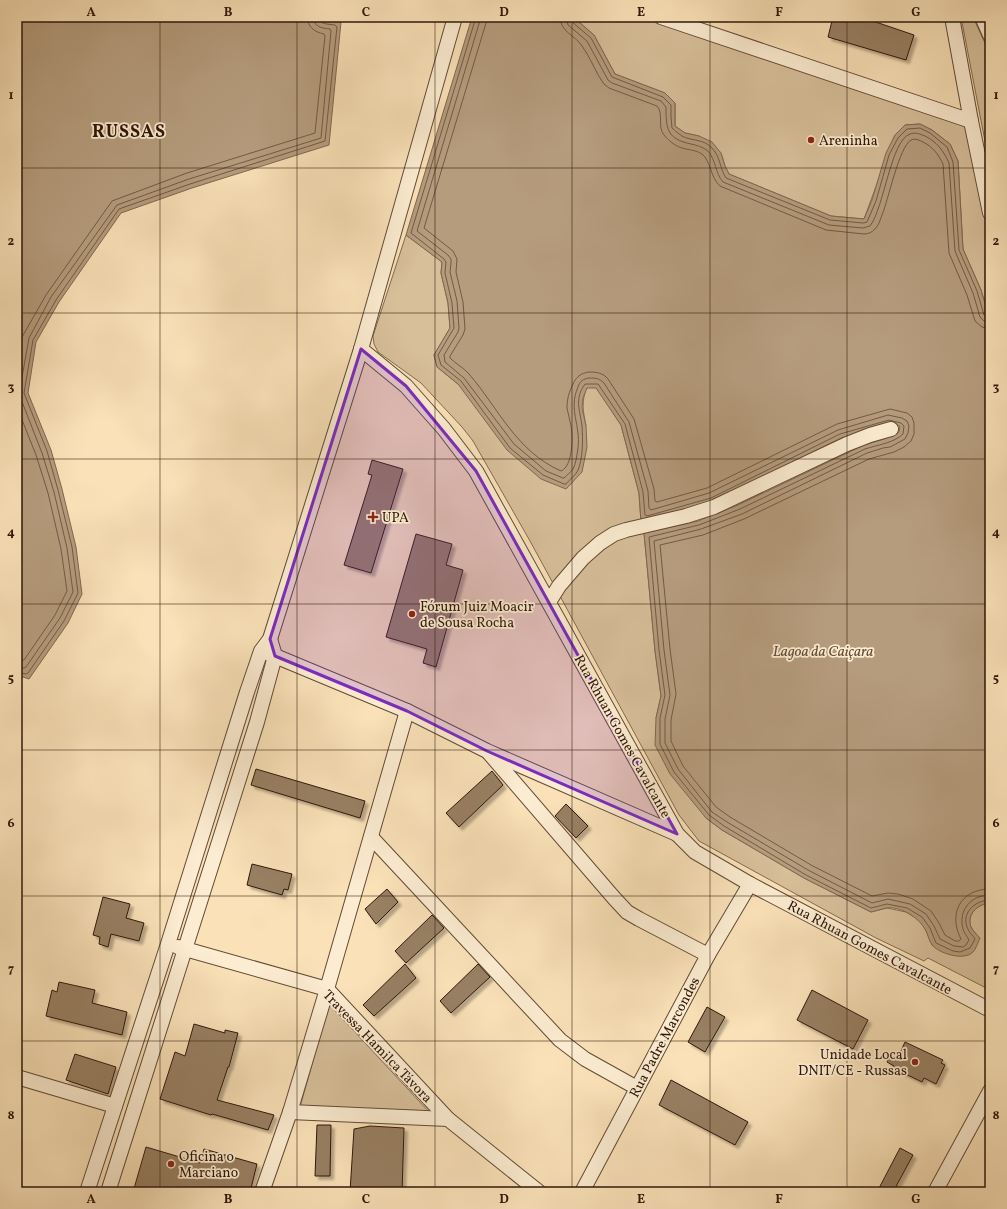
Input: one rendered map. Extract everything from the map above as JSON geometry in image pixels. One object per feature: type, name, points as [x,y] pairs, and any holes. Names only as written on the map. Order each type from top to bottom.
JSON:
[{"type":"street","points":[[87,1192],[168,944],[241,711],[261,651],[270,639],[361,349],[455,17]]},
{"type":"street","points":[[661,17],[687,21],[971,121]]},
{"type":"street","points":[[952,17],[990,213]]},
{"type":"street","points":[[982,17],[990,35]]},
{"type":"street","name":"Rua Rhuan Gomes Cavalcante","points":[[361,349],[406,386],[444,430],[476,471],[677,834],[695,852],[750,884],[990,1010]]},
{"type":"street","points":[[549,602],[559,586],[583,558],[600,543],[614,534],[686,516],[714,507],[847,444],[891,429]]},
{"type":"street","points":[[108,1192],[258,722],[276,656],[270,639]]},
{"type":"street","points":[[261,651],[407,711],[487,751],[677,834]]},
{"type":"street","points":[[262,1192],[290,1112],[407,711]]},
{"type":"street","points":[[487,751],[627,912],[708,955]]},
{"type":"street","points":[[371,837],[560,1040],[585,1060],[637,1088]]},
{"type":"street","name":"Rua Padre Marcondes","points":[[582,1192],[708,955],[750,884]]},
{"type":"street","name":"Travessa Hamilca Távora","points":[[168,944],[327,989],[448,1119],[539,1192]]},
{"type":"street","points":[[17,1076],[115,1106]]},
{"type":"street","points":[[935,1192],[990,1091]]},
{"type":"street","points":[[290,1112],[448,1119]]},
{"type":"highlighted area","points":[[361,349],[406,386],[476,471],[677,834],[487,751],[407,711],[275,656],[270,639]]},
{"type":"shaded area","points":[[573,17],[653,17],[958,121],[964,126],[969,135],[990,240],[990,320],[981,290],[963,249],[958,161],[950,144],[932,130],[920,124],[905,125],[895,135],[864,219],[831,216],[729,174],[721,153],[699,136],[685,133],[675,126],[675,103],[665,93],[615,74],[594,35]]},
{"type":"shaded area","points":[[961,17],[973,17],[990,54],[990,167]]},
{"type":"shaded area","points":[[406,235],[442,262],[441,273],[448,303],[450,328],[434,355],[437,367],[458,384],[586,426],[583,406],[585,392],[587,387],[596,387],[621,425],[639,493],[641,522],[644,533],[655,651],[661,696],[656,718],[706,818],[722,830],[804,878],[871,912],[887,908],[906,912],[919,920],[926,930],[932,945],[953,955],[966,955],[980,938],[971,927],[970,918],[974,910],[981,905],[990,903],[990,990],[928,958],[924,961],[876,938],[699,841],[679,815],[530,541],[473,441],[421,383],[378,352],[374,344],[373,336]]},
{"type":"shaded area","points":[[329,1004],[430,1113],[300,1107]]},
{"type":"water","points":[[17,17],[312,17],[341,22],[329,145],[192,188],[121,213],[59,302],[36,342],[28,393],[51,450],[62,489],[76,547],[82,594],[68,623],[29,679],[17,675]]},
{"type":"water","name":"Lagoa da Caiçara","points":[[472,17],[573,17],[594,35],[615,74],[665,93],[675,103],[675,126],[685,133],[699,136],[712,142],[721,153],[729,174],[831,216],[864,219],[872,200],[886,153],[895,135],[905,125],[920,124],[932,130],[950,144],[958,161],[963,249],[981,290],[990,320],[990,903],[981,905],[974,910],[970,918],[971,927],[980,938],[974,951],[969,955],[958,956],[941,952],[933,946],[926,931],[918,920],[908,913],[892,908],[871,912],[804,878],[722,830],[706,818],[670,774],[655,745],[656,718],[661,696],[655,651],[644,533],[698,521],[738,505],[864,445],[895,434],[899,432],[900,426],[890,424],[841,438],[712,502],[641,522],[639,493],[621,425],[596,388],[587,388],[583,398],[582,408],[586,426],[587,447],[582,472],[566,489],[541,479],[507,450],[458,384],[437,367],[434,355],[450,328],[448,303],[441,273],[442,262],[406,235]]},
{"type":"building","points":[[833,17],[861,17],[914,35],[906,60],[828,37]]},
{"type":"building","name":"UPA","points":[[372,460],[403,469],[371,573],[344,565],[372,475],[368,474]]},
{"type":"building","name":"Fórum Juiz Moacir de Sousa Rocha","points":[[416,534],[452,544],[446,565],[463,570],[436,667],[423,663],[427,649],[386,637]]},
{"type":"building","points":[[256,769],[365,801],[360,818],[251,785]]},
{"type":"building","points":[[492,771],[503,785],[459,827],[446,813]]},
{"type":"building","points":[[566,804],[588,826],[576,838],[555,816]]},
{"type":"building","points":[[252,864],[292,874],[288,890],[284,889],[282,895],[247,885]]},
{"type":"building","points":[[387,889],[398,902],[376,924],[365,909]]},
{"type":"building","points":[[103,897],[130,904],[126,918],[144,923],[139,941],[111,934],[108,947],[99,944],[100,937],[93,935]]},
{"type":"building","points":[[432,915],[444,928],[406,963],[395,951]]},
{"type":"building","points":[[405,964],[416,978],[374,1016],[363,1005]]},
{"type":"building","points":[[478,964],[490,977],[451,1013],[440,1001]]},
{"type":"building","points":[[59,982],[95,990],[92,1003],[127,1012],[122,1035],[46,1016],[52,990],[57,992]]},
{"type":"building","points":[[812,990],[868,1020],[853,1049],[797,1020]]},
{"type":"building","points":[[707,1007],[725,1017],[705,1052],[688,1042]]},
{"type":"building","points":[[194,1024],[225,1033],[225,1030],[238,1033],[229,1067],[217,1100],[274,1115],[268,1130],[212,1114],[211,1115],[160,1099],[175,1052],[185,1056]]},
{"type":"building","name":"Unidade Local DNIT/CE - Russas","points":[[905,1042],[943,1060],[941,1063],[945,1065],[936,1084],[924,1078],[922,1082],[893,1068],[894,1066],[887,1062],[891,1053],[898,1057]]},
{"type":"building","points":[[75,1054],[116,1067],[108,1094],[66,1080]]},
{"type":"building","points":[[671,1080],[748,1122],[735,1145],[659,1105]]},
{"type":"building","points":[[317,1125],[331,1125],[330,1176],[315,1176]]},
{"type":"building","points":[[370,1126],[404,1128],[402,1192],[350,1192],[354,1129]]},
{"type":"building","points":[[146,1147],[200,1163],[204,1149],[257,1164],[250,1192],[133,1192]]},
{"type":"building","points":[[900,1148],[913,1155],[893,1192],[877,1192]]},
{"type":"place","name":"Areninha","points":[[811,140]]},
{"type":"place","name":"UPA","points":[[373,517]]},
{"type":"place","name":"Fórum Juiz Moacir de Sousa Rocha","points":[[412,614]]},
{"type":"place","name":"Unidade Local DNIT/CE - Russas","points":[[915,1062]]},
{"type":"place","name":"Oficina o Marciano","points":[[171,1164]]},
{"type":"district","name":"RUSSAS","points":[[129,131]]}]
